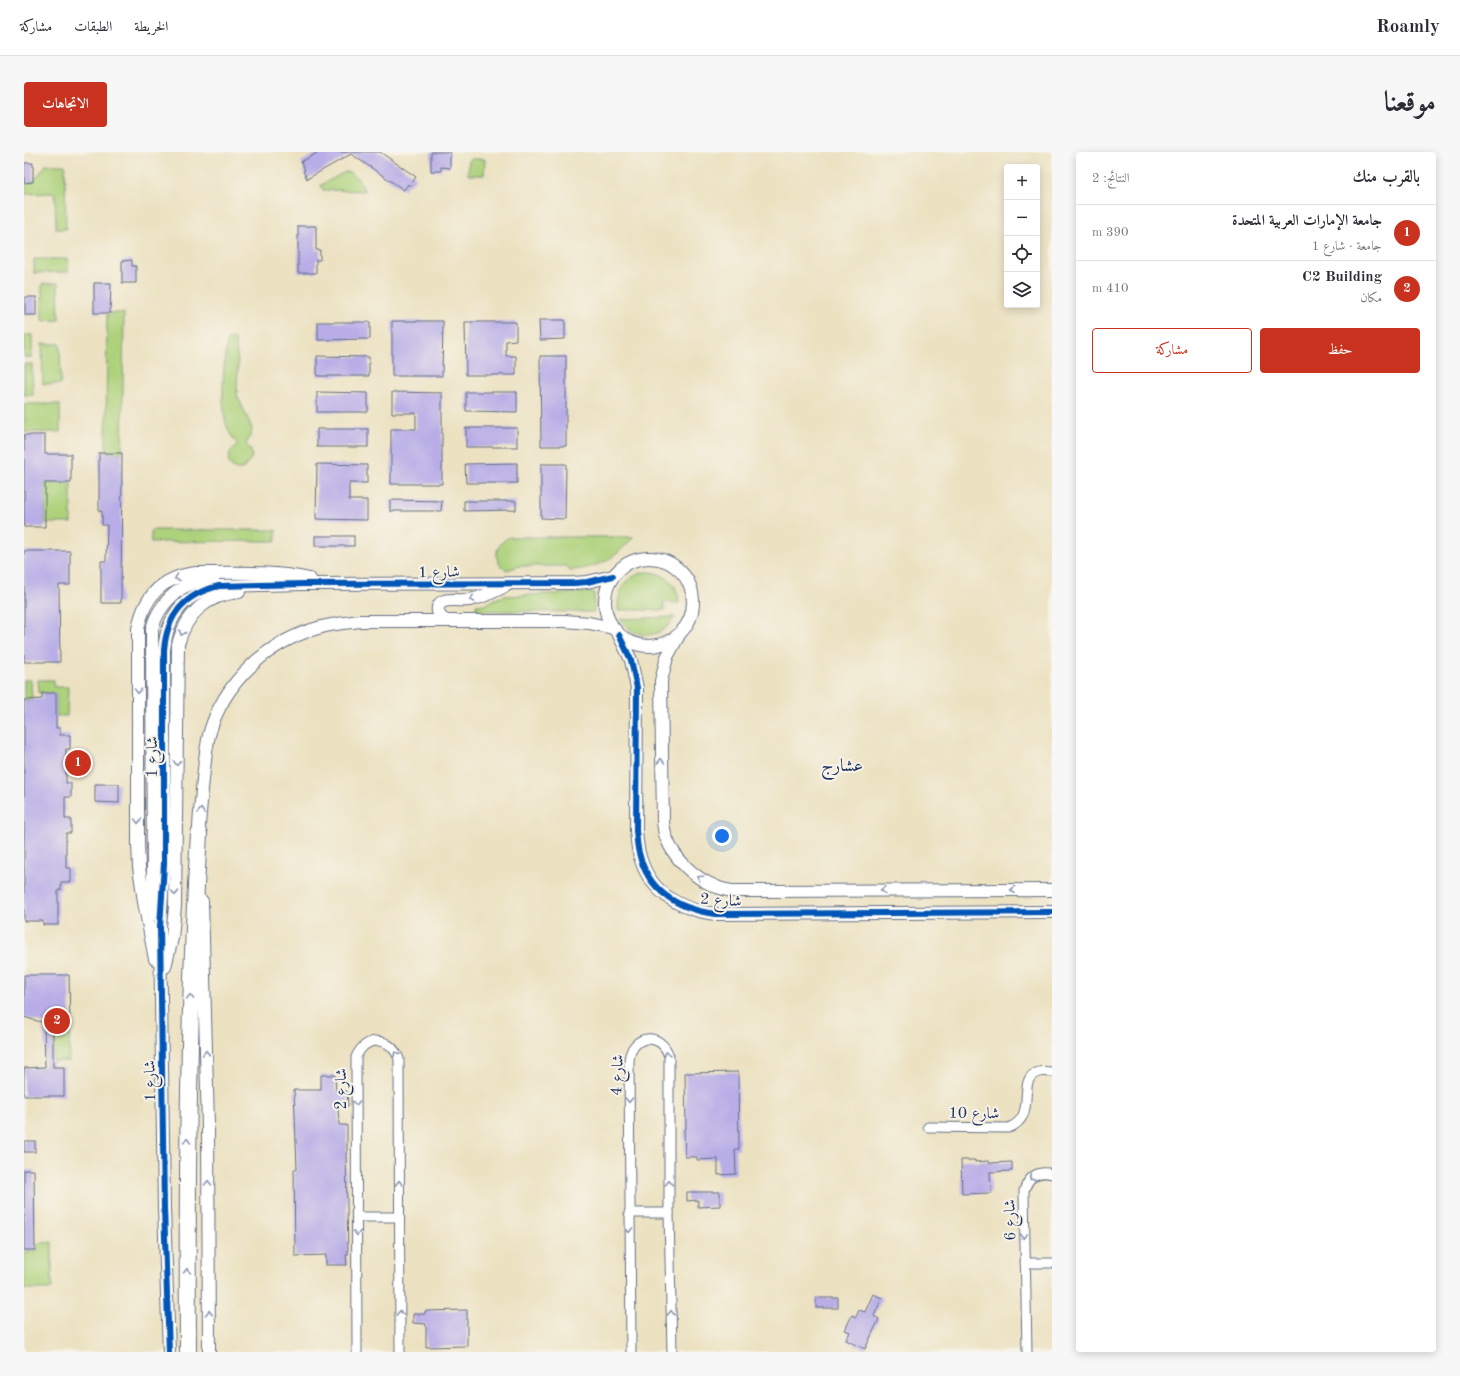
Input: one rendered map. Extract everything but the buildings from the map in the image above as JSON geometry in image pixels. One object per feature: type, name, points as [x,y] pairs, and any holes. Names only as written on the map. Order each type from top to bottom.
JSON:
[{"type":"highway","points":[[188,1352],[187,1156],[190,993],[199,834]]},
{"type":"street","points":[[209,1352],[208,1126],[199,834],[205,753],[210,734],[222,704],[240,677],[260,658],[278,645],[297,635],[317,628],[338,624],[360,622],[565,621],[589,623],[616,631],[636,644],[649,646],[663,644],[679,635],[690,619],[694,605],[693,593],[689,582],[679,569],[673,564],[658,558],[642,558],[627,563],[613,576],[606,590],[605,598],[606,614],[616,631]]},
{"type":"street","points":[[161,979],[157,967],[144,902],[138,843],[138,629],[144,608],[156,590],[165,583],[185,574],[266,572],[312,579]]},
{"type":"street","name":"شارع 1","points":[[169,1352],[164,1208],[160,927],[164,864],[164,650],[165,637],[169,624],[176,612],[185,602],[201,591],[219,586],[574,583],[587,582],[613,576]]},
{"type":"street","name":"شارع 1","points":[[160,927],[155,909],[152,880],[151,642],[155,618],[161,607],[176,592],[200,580],[312,579],[342,584]]},
{"type":"street","points":[[161,979],[172,938],[175,906],[177,656],[178,644],[186,622],[203,604],[214,597],[226,593],[301,589],[342,584]]},
{"type":"street","points":[[448,621],[441,619],[438,613],[438,606],[441,603],[483,597],[508,584]]},
{"type":"street","name":"شارع 2","points":[[616,631],[631,660],[637,688],[636,831],[638,851],[643,867],[654,884],[676,903],[698,912],[715,914],[1052,912]]},
{"type":"street","name":"شارع 2","points":[[679,635],[667,657],[661,681],[663,822],[666,837],[673,851],[683,864],[703,880],[717,887],[732,891],[1052,890]]},
{"type":"street","name":"شارع 4","points":[[631,1352],[629,1213],[630,1054],[632,1048],[637,1043],[650,1039],[657,1040],[663,1044],[669,1056],[669,1213],[672,1352]]},
{"type":"street","name":"شارع 2","points":[[357,1352],[356,1057],[359,1050],[364,1045],[378,1041],[385,1042],[391,1046],[396,1052],[398,1059],[400,1352]]},
{"type":"street","name":"شارع 10","points":[[928,1127],[1003,1128],[1014,1126],[1025,1113],[1027,1085],[1031,1077],[1040,1072],[1052,1072]]},
{"type":"street","name":"شارع 6","points":[[1026,1352],[1024,1191],[1025,1185],[1033,1176],[1045,1173],[1052,1174]]},
{"type":"street","points":[[629,1213],[669,1213]]},
{"type":"street","points":[[357,1217],[399,1217]]},
{"type":"street","name":"شارع 6","points":[[1025,1263],[1052,1263]]},
{"type":"green space","points":[[469,159],[485,159],[484,175],[468,175]]},
{"type":"green space","points":[[46,165],[65,165],[66,229],[56,229],[55,193],[24,194],[24,183],[33,182]]},
{"type":"green space","points":[[345,172],[349,172],[355,176],[365,191],[323,190],[321,185]]},
{"type":"green space","points":[[34,259],[68,259],[68,272],[34,273]]},
{"type":"green space","points":[[58,283],[59,320],[42,321],[42,284]]},
{"type":"green space","points":[[107,313],[124,313],[122,453],[106,453]]},
{"type":"green space","points":[[24,335],[32,335],[32,357],[24,357]]},
{"type":"green space","points":[[231,338],[235,340],[238,363],[237,395],[252,428],[251,435],[246,444],[251,450],[252,457],[244,468],[239,469],[233,467],[228,461],[230,453],[238,444],[232,437],[225,420],[223,398],[227,341]]},
{"type":"green space","points":[[42,344],[60,344],[61,384],[43,384]]},
{"type":"green space","points":[[24,364],[32,364],[33,395],[24,395]]},
{"type":"green space","points":[[24,404],[60,404],[60,432],[24,432]]},
{"type":"green space","points":[[45,483],[71,483],[71,523],[45,523]]},
{"type":"green space","points":[[151,530],[276,530],[276,541],[151,542]]},
{"type":"green space","points":[[510,537],[633,537],[620,551],[597,565],[570,570],[566,566],[519,566],[507,570],[502,567],[499,562],[497,553],[501,544]]},
{"type":"green space","points":[[645,572],[659,574],[669,580],[676,590],[679,603],[664,602],[664,610],[618,610],[619,596],[624,585],[632,577]]},
{"type":"green space","points":[[594,592],[594,612],[476,611],[476,605],[487,604],[504,596]]},
{"type":"green space","points":[[675,617],[663,630],[655,634],[648,635],[633,631],[620,619]]},
{"type":"green space","points":[[24,680],[31,680],[32,700],[24,700]]},
{"type":"green space","points":[[38,680],[54,680],[54,687],[68,687],[67,716],[56,716],[56,693],[39,693]]},
{"type":"green space","points":[[53,1023],[70,1024],[69,1061],[53,1061]]},
{"type":"green space","points":[[52,1242],[52,1289],[24,1289],[24,1251],[36,1251],[36,1244]]},
{"type":"cycle path","points":[[169,1352],[164,1208],[160,927],[164,864],[164,650],[169,626],[173,616],[196,594],[219,586],[305,584],[574,583],[587,582],[613,576]]},
{"type":"cycle path","points":[[619,635],[631,660],[637,688],[636,831],[638,848],[643,866],[649,878],[666,896],[689,908],[715,914],[1052,912]]},
{"type":"place","name":"جامعة الإمارات العربية المتحدة","points":[[78,763]]},
{"type":"place","name":"C2 Building","points":[[57,1021]]},
{"type":"district","name":"عشارج","points":[[842,765]]}]
